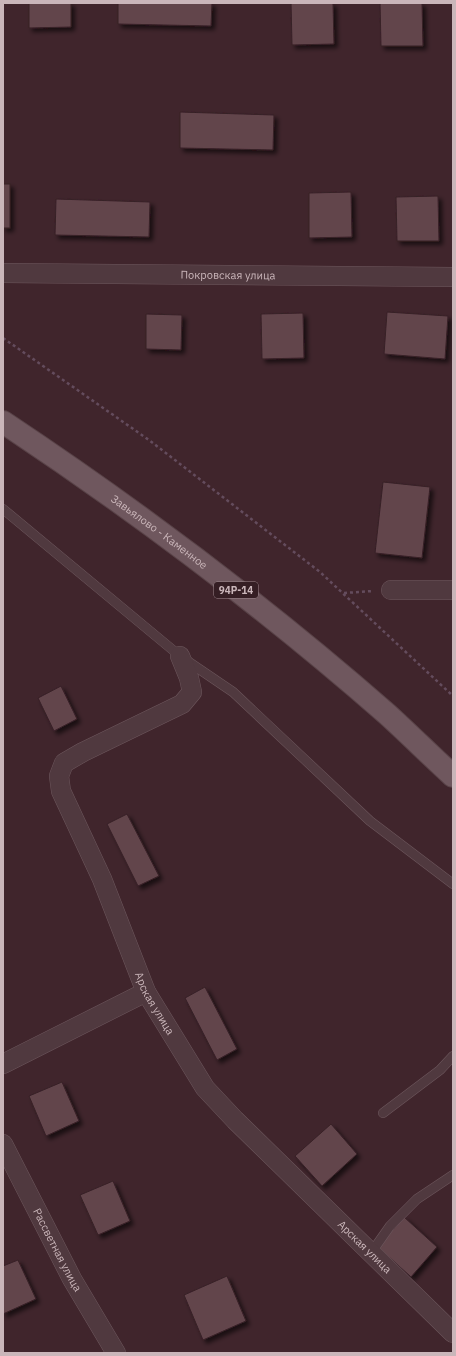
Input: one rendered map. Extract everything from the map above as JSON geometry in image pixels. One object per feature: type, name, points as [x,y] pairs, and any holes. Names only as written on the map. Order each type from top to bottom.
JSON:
[{"type":"main road","name":"Завьялово - Каменное","points":[[3,422],[74,469],[157,529],[277,622],[387,715],[453,776]]},
{"type":"street","name":"Покровская улица","points":[[3,273],[453,277]]},
{"type":"street","points":[[391,590],[453,590]]},
{"type":"street","name":"Арская улица","points":[[180,656],[190,678],[192,692],[182,704],[83,752],[64,763],[59,776],[60,791],[102,879],[146,992],[206,1088],[235,1120],[453,1333]]},
{"type":"street","points":[[3,1064],[146,992]]},
{"type":"street","name":"Рассветная улица","points":[[3,1144],[72,1279],[116,1353]]},
{"type":"lane","points":[[3,509],[180,656],[233,692],[370,821],[453,884]]},
{"type":"lane","points":[[383,1113],[440,1070],[453,1056]]},
{"type":"lane","points":[[371,1253],[390,1226],[417,1199],[453,1175]]},
{"type":"path","points":[[3,338],[149,440],[320,572],[453,696]]},
{"type":"path","points":[[344,593],[391,590]]},
{"type":"building","points":[[29,3],[71,3],[71,27],[29,28]]},
{"type":"building","points":[[118,3],[212,3],[211,26],[118,24]]},
{"type":"building","points":[[291,3],[333,3],[334,44],[292,45]]},
{"type":"building","points":[[380,3],[422,3],[423,46],[381,46]]},
{"type":"building","points":[[180,112],[274,115],[273,150],[180,148]]},
{"type":"building","points":[[3,184],[10,184],[10,228],[3,228]]},
{"type":"building","points":[[351,192],[352,237],[309,238],[309,193]]},
{"type":"building","points":[[438,196],[439,241],[397,241],[396,197]]},
{"type":"building","points":[[56,199],[150,202],[149,237],[55,235]]},
{"type":"building","points":[[387,312],[448,316],[445,359],[384,354]]},
{"type":"building","points":[[303,313],[304,358],[262,359],[261,314]]},
{"type":"building","points":[[146,314],[182,315],[181,350],[146,349]]},
{"type":"building","points":[[383,482],[430,487],[422,558],[375,553]]},
{"type":"building","points":[[61,686],[77,719],[54,731],[38,698]]},
{"type":"building","points":[[127,814],[159,876],[138,886],[107,824]]},
{"type":"building","points":[[205,987],[237,1049],[217,1060],[185,998]]},
{"type":"building","points":[[62,1082],[79,1121],[46,1136],[29,1096]]},
{"type":"building","points":[[331,1124],[357,1154],[322,1186],[295,1156]]},
{"type":"building","points":[[113,1181],[130,1221],[98,1235],[80,1195]]},
{"type":"building","points":[[404,1217],[437,1247],[411,1277],[378,1247]]},
{"type":"building","points":[[18,1260],[36,1299],[3,1314],[3,1266]]},
{"type":"building","points":[[227,1276],[246,1321],[203,1340],[184,1295]]}]
